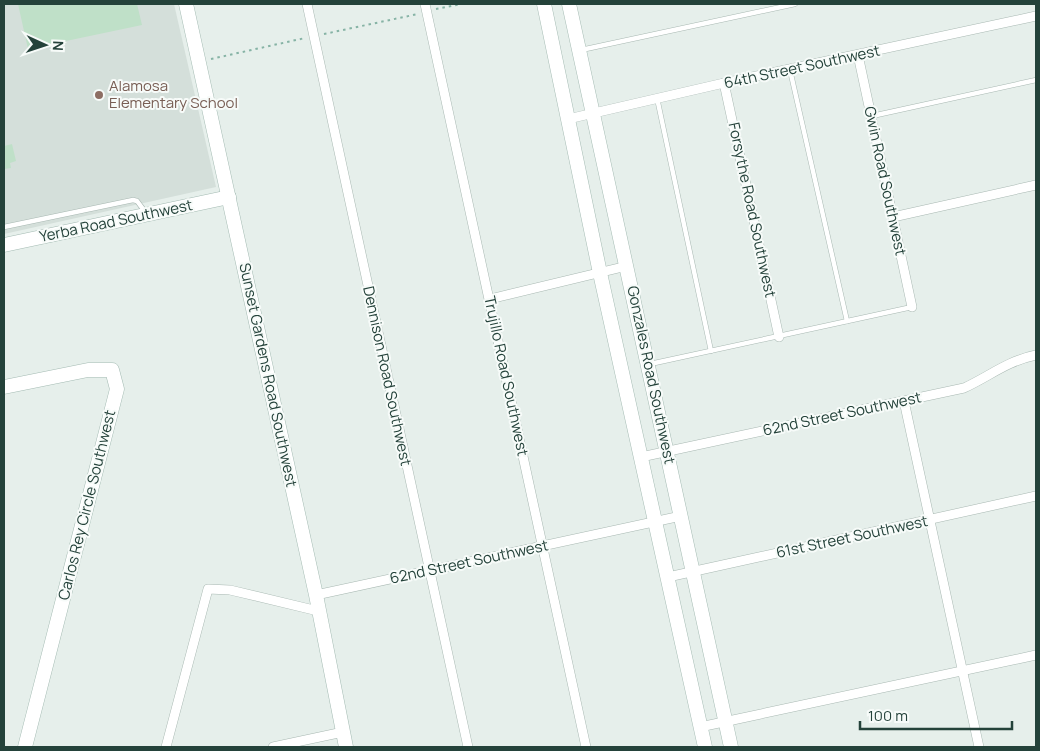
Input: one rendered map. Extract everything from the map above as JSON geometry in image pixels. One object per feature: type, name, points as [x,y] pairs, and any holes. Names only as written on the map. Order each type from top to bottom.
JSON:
[{"type":"street","name":"Sunset Gardens Road Southwest","points":[[186,4],[316,595],[346,747]]},
{"type":"street","name":"Dennison Road Southwest","points":[[307,4],[468,747]]},
{"type":"street","name":"Trujillo Road Southwest","points":[[426,4],[586,747]]},
{"type":"street","name":"Gonzales Road Southwest","points":[[544,4],[600,273],[705,747]]},
{"type":"street","name":"Gonzales Road Southwest","points":[[569,4],[668,451],[731,747]]},
{"type":"street","name":"64th Street Southwest","points":[[568,119],[724,83],[1036,16]]},
{"type":"street","name":"Gwin Road Southwest","points":[[858,55],[912,307]]},
{"type":"street","name":"Forsythe Road Southwest","points":[[724,83],[779,337]]},
{"type":"street","points":[[893,217],[1036,185]]},
{"type":"street","name":"Yerba Road Southwest","points":[[4,245],[229,197]]},
{"type":"street","points":[[490,299],[626,266]]},
{"type":"street","name":"62nd Street Southwest","points":[[641,457],[964,388],[1002,365],[1019,358],[1036,355]]},
{"type":"street","name":"Carlos Rey Circle Southwest","points":[[4,387],[88,370],[112,370],[117,389],[26,747]]},
{"type":"street","points":[[904,401],[979,747]]},
{"type":"street","name":"61st Street Southwest","points":[[668,577],[1036,496]]},
{"type":"street","name":"62nd Street Southwest","points":[[316,595],[681,516]]},
{"type":"street","points":[[166,747],[208,589],[230,590],[318,611]]},
{"type":"street","points":[[700,727],[1036,655]]},
{"type":"street","points":[[273,747],[343,732]]},
{"type":"lane","points":[[579,50],[795,4]]},
{"type":"lane","points":[[790,70],[847,321]]},
{"type":"lane","points":[[872,116],[1036,80]]},
{"type":"lane","points":[[656,98],[711,351]]},
{"type":"lane","points":[[4,228],[133,200],[141,205],[146,214]]},
{"type":"lane","points":[[648,364],[912,307]]},
{"type":"path","points":[[436,10],[462,4]]},
{"type":"path","points":[[324,34],[418,14]]},
{"type":"path","points":[[208,60],[305,38]]},
{"type":"shaded area","name":"Alamosa Elementary School","points":[[4,4],[174,4],[216,187],[4,234]]},
{"type":"green space","points":[[18,4],[137,4],[142,25],[28,49]]},
{"type":"green space","points":[[12,144],[16,161],[10,163],[11,168],[4,169],[4,146]]},
{"type":"place","name":"Alamosa Elementary School","points":[[99,95]]}]
